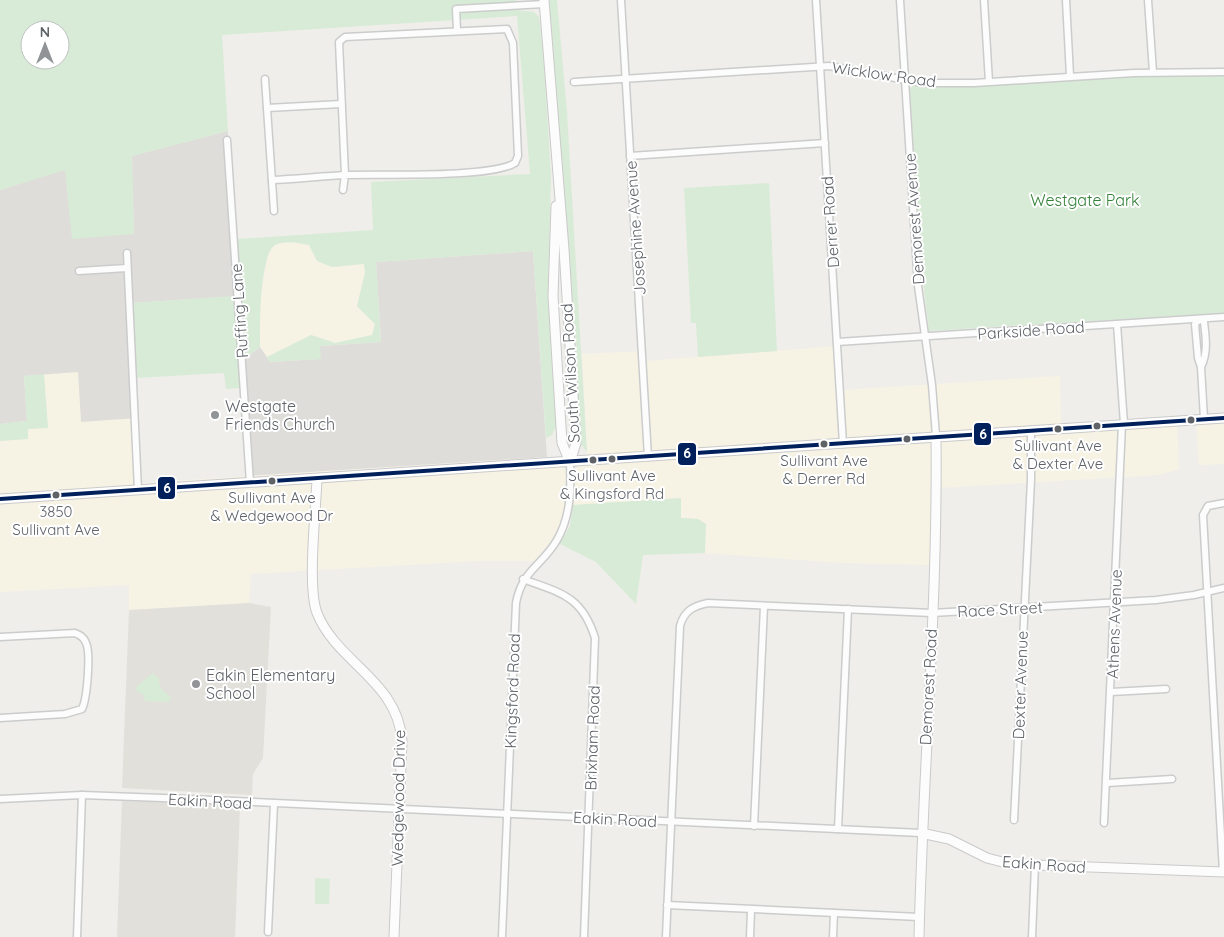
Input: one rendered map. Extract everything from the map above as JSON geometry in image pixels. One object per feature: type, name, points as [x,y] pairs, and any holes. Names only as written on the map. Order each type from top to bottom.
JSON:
[{"type":"main road","name":"South Wilson Road","points":[[544,2],[576,444],[570,462]]},
{"type":"main road","name":"South Wilson Road","points":[[557,178],[553,246],[553,296],[562,443],[570,462]]},
{"type":"main road","points":[[0,499],[1224,418]]},
{"type":"main road","name":"Demorest Road","points":[[919,937],[921,833],[937,504],[936,436]]},
{"type":"main road","name":"Wedgewood Drive","points":[[318,478],[312,591],[314,603],[327,630],[383,692],[397,714],[402,741],[394,937]]},
{"type":"main road","name":"Eakin Road","points":[[921,833],[949,839],[997,861],[1036,865],[1223,872]]},
{"type":"street","name":"Josephine Avenue","points":[[621,0],[648,457]]},
{"type":"street","name":"Derrer Road","points":[[816,0],[843,444]]},
{"type":"street","name":"Demorest Avenue","points":[[900,0],[918,286],[932,385],[936,436]]},
{"type":"street","points":[[984,0],[989,82]]},
{"type":"street","points":[[1066,0],[1070,76]]},
{"type":"street","points":[[1148,0],[1153,72]]},
{"type":"street","points":[[457,30],[456,9],[544,2]]},
{"type":"street","points":[[272,180],[345,175],[465,172],[501,168],[515,163],[518,156],[513,43],[507,29],[345,37],[339,42],[345,175],[343,190]]},
{"type":"street","name":"Wicklow Road","points":[[574,82],[820,66],[923,83],[989,82],[1153,72],[1224,72]]},
{"type":"street","points":[[265,79],[274,211]]},
{"type":"street","points":[[267,108],[341,104]]},
{"type":"street","name":"Ruffing Lane","points":[[227,140],[250,483]]},
{"type":"street","points":[[630,156],[825,142]]},
{"type":"street","points":[[126,253],[138,490]]},
{"type":"street","points":[[79,271],[127,268]]},
{"type":"street","name":"Parkside Road","points":[[838,342],[1224,317]]},
{"type":"street","points":[[1201,367],[1205,358],[1206,340],[1204,322],[1200,319],[1195,324],[1198,358],[1201,367],[1204,419]]},
{"type":"street","name":"Athens Avenue","points":[[1104,823],[1123,424],[1117,324]]},
{"type":"street","name":"Dexter Avenue","points":[[1014,820],[1031,480],[1031,430]]},
{"type":"street","name":"Kingsford Road","points":[[502,937],[515,618],[518,590],[523,579],[557,542],[566,521],[571,483],[570,462]]},
{"type":"street","points":[[1223,872],[1203,515],[1208,506],[1224,504]]},
{"type":"street","name":"Brixham Road","points":[[523,579],[561,593],[579,606],[589,618],[595,638],[584,937]]},
{"type":"street","name":"Race Street","points":[[671,822],[680,626],[687,611],[696,605],[708,603],[932,613],[1115,602],[1207,593],[1224,588]]},
{"type":"street","points":[[754,826],[764,606]]},
{"type":"street","points":[[838,829],[848,610]]},
{"type":"street","points":[[0,636],[68,632],[83,637],[88,647],[86,696],[82,709],[65,714],[0,718]]},
{"type":"street","points":[[1111,692],[1166,689]]},
{"type":"street","points":[[1107,783],[1172,779]]},
{"type":"street","points":[[77,937],[82,795]]},
{"type":"street","name":"Eakin Road","points":[[0,799],[82,795],[921,833]]},
{"type":"street","points":[[268,932],[274,804]]},
{"type":"street","points":[[666,937],[671,822]]},
{"type":"street","points":[[1032,937],[1036,865]]},
{"type":"street","points":[[667,905],[919,917]]},
{"type":"street","points":[[750,937],[751,910]]},
{"type":"street","points":[[833,937],[834,913]]},
{"type":"shaded area","points":[[228,131],[241,296],[131,303],[138,418],[81,422],[78,372],[24,376],[27,421],[0,424],[0,190],[65,169],[134,234],[131,156]]},
{"type":"shaded area","points":[[295,242],[309,245],[317,261],[332,267],[364,264],[365,273],[357,306],[375,324],[372,335],[335,343],[311,335],[267,357],[260,347],[259,303],[269,250],[276,244]]},
{"type":"shaded area","points":[[533,251],[547,457],[246,476],[240,359],[244,359],[260,347],[270,362],[320,359],[320,346],[381,342],[376,262]]},
{"type":"shaded area","points":[[839,346],[842,390],[1060,376],[1061,426],[1177,420],[1179,469],[1157,475],[939,488],[934,565],[843,563],[705,553],[706,524],[698,519],[681,518],[681,498],[573,505],[574,472],[587,452],[582,354],[644,351],[646,361]]},
{"type":"shaded area","points":[[78,371],[138,418],[142,483],[547,457],[567,471],[566,503],[560,524],[552,540],[534,561],[477,561],[251,574],[249,603],[129,610],[129,585],[0,592],[0,441],[28,439],[28,429],[48,427],[44,374]]},
{"type":"shaded area","points":[[1224,417],[1224,464],[1199,465],[1196,418]]},
{"type":"shaded area","name":"Eakin Elementary School","points":[[249,603],[271,607],[263,758],[253,774],[252,795],[122,788],[129,610]]},
{"type":"shaded area","points":[[122,801],[240,805],[235,937],[117,937]]},
{"type":"green space","points":[[0,0],[516,0],[517,10],[534,12],[539,17],[543,50],[551,175],[548,296],[557,424],[552,435],[546,438],[533,251],[376,262],[381,342],[320,346],[321,359],[270,362],[267,357],[311,335],[335,343],[372,335],[375,324],[357,306],[365,273],[364,264],[332,267],[317,261],[309,245],[292,242],[279,243],[270,252],[263,277],[260,347],[244,359],[237,239],[373,230],[371,182],[530,174],[517,16],[222,35],[228,131],[132,156],[134,234],[72,239],[65,170],[0,190]]},
{"type":"green space","points":[[549,0],[557,0],[567,112],[587,452],[580,443]]},
{"type":"green space","name":"Westgate Park","points":[[1135,75],[1224,75],[1224,313],[929,331],[919,247],[910,89],[912,86],[976,86]]},
{"type":"green space","points":[[769,183],[777,351],[698,357],[696,323],[691,323],[684,188]]},
{"type":"green space","points":[[235,296],[240,388],[226,389],[224,373],[135,378],[131,303]]},
{"type":"green space","points":[[44,374],[48,428],[28,429],[28,439],[0,441],[0,424],[27,421],[24,376]]},
{"type":"green space","points":[[681,498],[681,518],[698,519],[706,524],[705,553],[643,555],[636,604],[596,562],[560,544],[570,526],[573,505]]},
{"type":"green space","points":[[153,673],[159,679],[161,688],[171,697],[169,702],[145,701],[143,694],[136,691],[137,686]]},
{"type":"green space","points":[[315,878],[330,879],[329,904],[315,904]]},
{"type":"transit line","name":"6","points":[[0,499],[1224,418]]},
{"type":"place","name":"Westgate Friends Church","points":[[215,415]]},
{"type":"place","name":"Sullivant Ave & Dexter Ave","points":[[1058,429]]},
{"type":"place","name":"Sullivant Ave & Derrer Rd","points":[[824,444]]},
{"type":"place","name":"Sullivant Ave & Kingsford Rd","points":[[612,459]]},
{"type":"place","name":"Sullivant Ave & Wedgewood Dr","points":[[272,481]]},
{"type":"place","name":"3850 Sullivant Ave","points":[[56,495]]},
{"type":"place","name":"Eakin Elementary School","points":[[196,684]]}]
